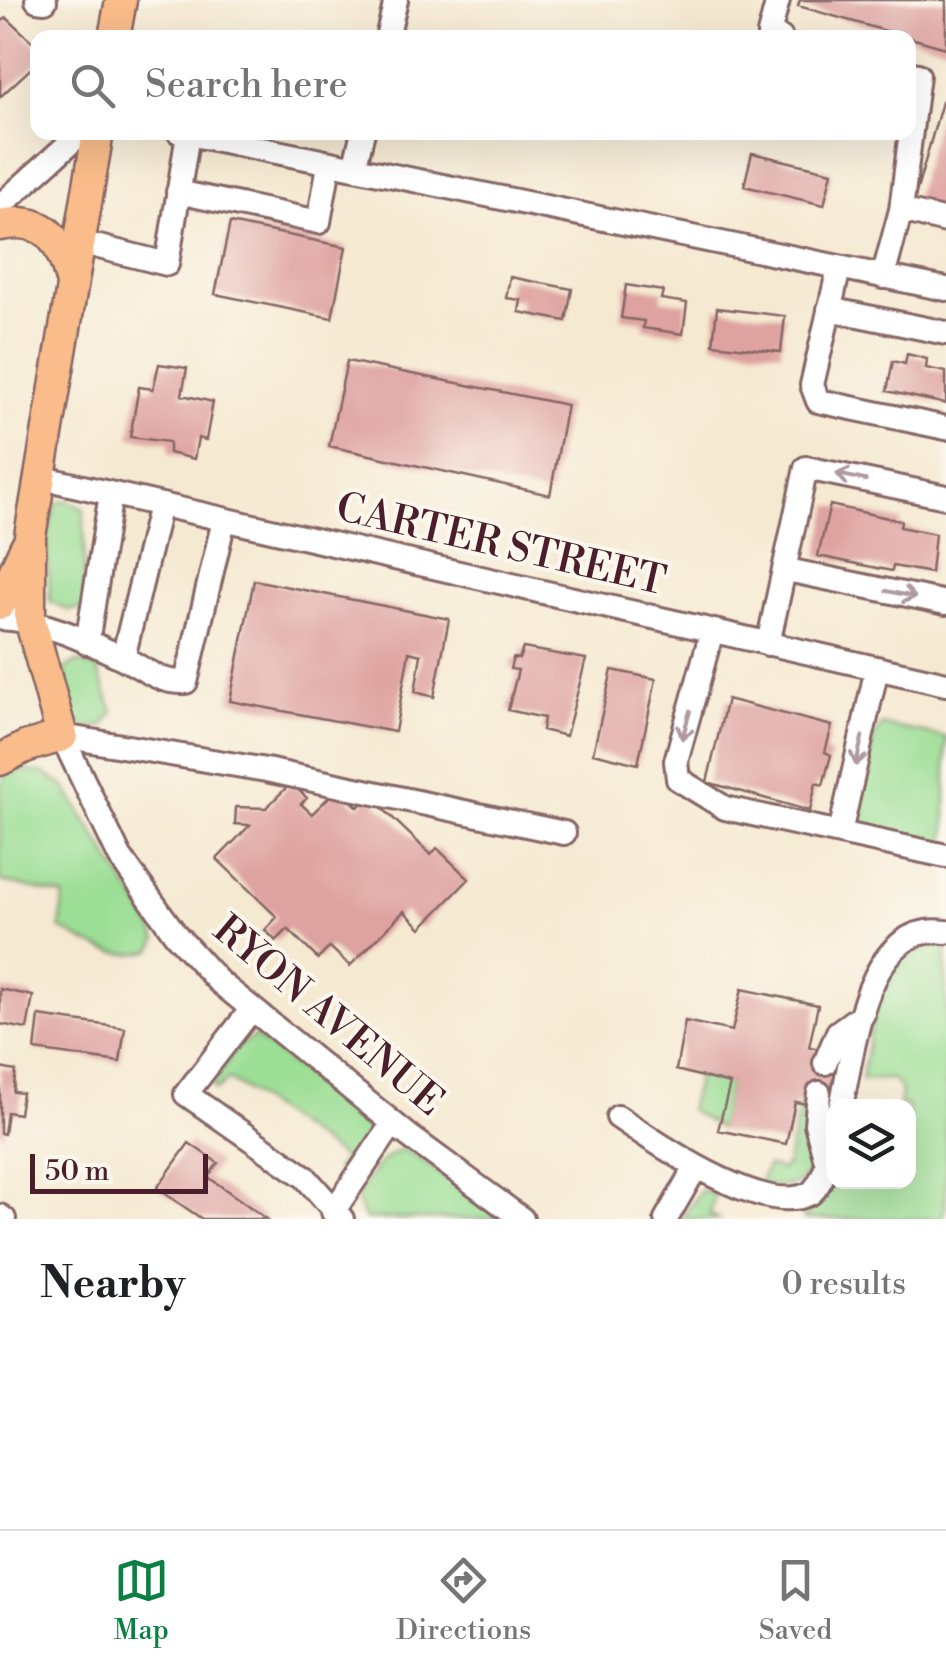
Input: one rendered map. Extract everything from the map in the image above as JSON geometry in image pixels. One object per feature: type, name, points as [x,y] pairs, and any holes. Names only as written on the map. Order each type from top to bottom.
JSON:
[{"type":"main road","points":[[115,30],[121,0]]},
{"type":"main road","points":[[0,760],[62,736],[15,618],[97,140]]},
{"type":"main road","points":[[0,225],[36,223],[49,230],[64,254],[72,283]]},
{"type":"main road","points":[[0,604],[30,536]]},
{"type":"street","points":[[388,30],[396,0]]},
{"type":"street","points":[[770,30],[778,0]]},
{"type":"street","points":[[0,206],[73,140]]},
{"type":"street","points":[[79,242],[167,264],[182,140]]},
{"type":"street","points":[[211,140],[946,289]]},
{"type":"street","points":[[354,168],[361,140]]},
{"type":"street","points":[[883,277],[901,210],[910,140]]},
{"type":"street","points":[[178,192],[320,222],[329,165]]},
{"type":"street","points":[[901,210],[946,220]]},
{"type":"street","points":[[839,268],[812,385],[818,401],[946,428]]},
{"type":"street","points":[[829,309],[946,333]]},
{"type":"street","points":[[768,644],[786,570],[784,554],[806,468],[946,497]]},
{"type":"street","name":"CARTER STREET","points":[[39,477],[946,684]]},
{"type":"street","points":[[87,642],[111,494]]},
{"type":"street","points":[[123,658],[160,505]]},
{"type":"street","points":[[15,618],[87,642],[164,682],[186,682],[191,676],[224,520]]},
{"type":"street","points":[[786,570],[946,603]]},
{"type":"street","points":[[712,631],[676,761],[678,779],[725,808],[946,856]]},
{"type":"street","points":[[840,833],[878,668]]},
{"type":"street","points":[[62,736],[125,743],[266,770],[564,833]]},
{"type":"street","name":"RYON AVENUE","points":[[62,736],[120,856],[149,898],[218,981],[393,1124],[522,1219]]},
{"type":"street","points":[[843,1099],[879,966],[898,945],[914,935],[946,932]]},
{"type":"street","points":[[251,1010],[186,1094],[305,1177],[338,1215],[393,1124]]},
{"type":"street","points":[[825,1063],[838,1032],[863,1014]]},
{"type":"street","points":[[618,1117],[695,1169],[742,1195],[783,1205],[812,1192],[826,1166],[816,1124],[819,1093]]},
{"type":"street","points":[[666,1219],[695,1169]]},
{"type":"green space","points":[[66,500],[84,509],[84,609],[67,610],[50,601],[47,537],[57,503]]},
{"type":"green space","points":[[77,662],[97,668],[113,712],[104,726],[85,728],[73,719],[65,669]]},
{"type":"green space","points":[[882,725],[946,737],[946,844],[871,828],[856,819],[874,737]]},
{"type":"green space","points":[[6,773],[44,773],[65,787],[151,924],[157,940],[152,950],[127,954],[93,946],[60,928],[64,896],[0,881],[0,789]]},
{"type":"green space","points":[[946,944],[946,1203],[942,1219],[803,1219],[826,1189],[916,1189],[916,1099],[900,1099],[901,1090],[893,1079],[861,1080],[881,993],[904,961],[922,950]]},
{"type":"green space","points":[[255,1036],[372,1125],[375,1132],[346,1172],[335,1169],[344,1159],[229,1079],[216,1090],[212,1086],[237,1047]]},
{"type":"green space","points":[[698,1076],[730,1084],[719,1128],[689,1110]]},
{"type":"green space","points":[[801,1103],[808,1104],[812,1138],[810,1167],[805,1177],[780,1187],[759,1185],[767,1166],[782,1170],[786,1166]]},
{"type":"green space","points":[[406,1149],[501,1219],[365,1219],[357,1201],[365,1184],[381,1162]]},
{"type":"green space","points":[[701,1190],[715,1194],[710,1214],[719,1219],[681,1219]]},
{"type":"building","points":[[800,0],[946,0],[946,48],[916,39],[916,30],[883,30],[798,6]]},
{"type":"building","points":[[7,18],[30,40],[30,69],[0,97],[0,22]]},
{"type":"building","points":[[942,102],[946,103],[946,214],[913,204]]},
{"type":"building","points":[[752,153],[832,172],[824,205],[744,186]]},
{"type":"building","points":[[230,223],[346,247],[332,318],[215,294]]},
{"type":"building","points":[[510,277],[572,289],[566,321],[519,312],[521,300],[506,298]]},
{"type":"building","points":[[626,285],[663,291],[661,299],[687,303],[683,334],[643,328],[644,321],[621,318]]},
{"type":"building","points":[[717,308],[785,316],[781,352],[713,344]]},
{"type":"building","points":[[907,354],[927,359],[926,368],[946,372],[946,404],[887,391],[893,361],[905,364]]},
{"type":"building","points":[[347,361],[567,405],[550,495],[329,446]]},
{"type":"building","points":[[159,364],[187,368],[182,395],[213,402],[206,440],[198,438],[194,459],[169,453],[169,442],[130,437],[139,387],[153,389]]},
{"type":"building","points":[[830,505],[901,521],[900,527],[935,534],[931,573],[893,566],[892,571],[818,556]]},
{"type":"building","points":[[254,580],[449,619],[434,697],[415,692],[421,655],[409,652],[395,732],[230,701]]},
{"type":"building","points":[[523,648],[586,659],[566,736],[542,730],[544,718],[508,710],[518,670],[510,669],[513,658],[519,659]]},
{"type":"building","points":[[612,670],[656,679],[638,764],[593,753]]},
{"type":"building","points":[[727,699],[832,726],[825,752],[831,755],[823,785],[816,783],[810,811],[707,782]]},
{"type":"building","points":[[291,783],[307,798],[301,804],[312,814],[338,788],[358,807],[370,796],[431,855],[437,848],[469,879],[421,928],[404,911],[350,966],[330,947],[318,959],[288,929],[276,941],[265,930],[277,917],[217,859],[250,825],[235,824],[236,807],[266,808]]},
{"type":"building","points":[[0,989],[33,996],[27,1029],[0,1024]]},
{"type":"building","points":[[742,989],[818,1005],[809,1047],[822,1049],[820,1062],[839,1067],[833,1097],[813,1092],[808,1104],[795,1102],[786,1144],[718,1130],[730,1084],[676,1070],[685,1021],[732,1031]]},
{"type":"building","points":[[39,1016],[125,1028],[120,1062],[35,1050]]},
{"type":"building","points":[[0,1068],[16,1071],[13,1092],[22,1093],[19,1114],[7,1112],[4,1134],[0,1133]]},
{"type":"building","points":[[189,1143],[218,1163],[208,1177],[267,1219],[202,1219],[157,1188]]}]
